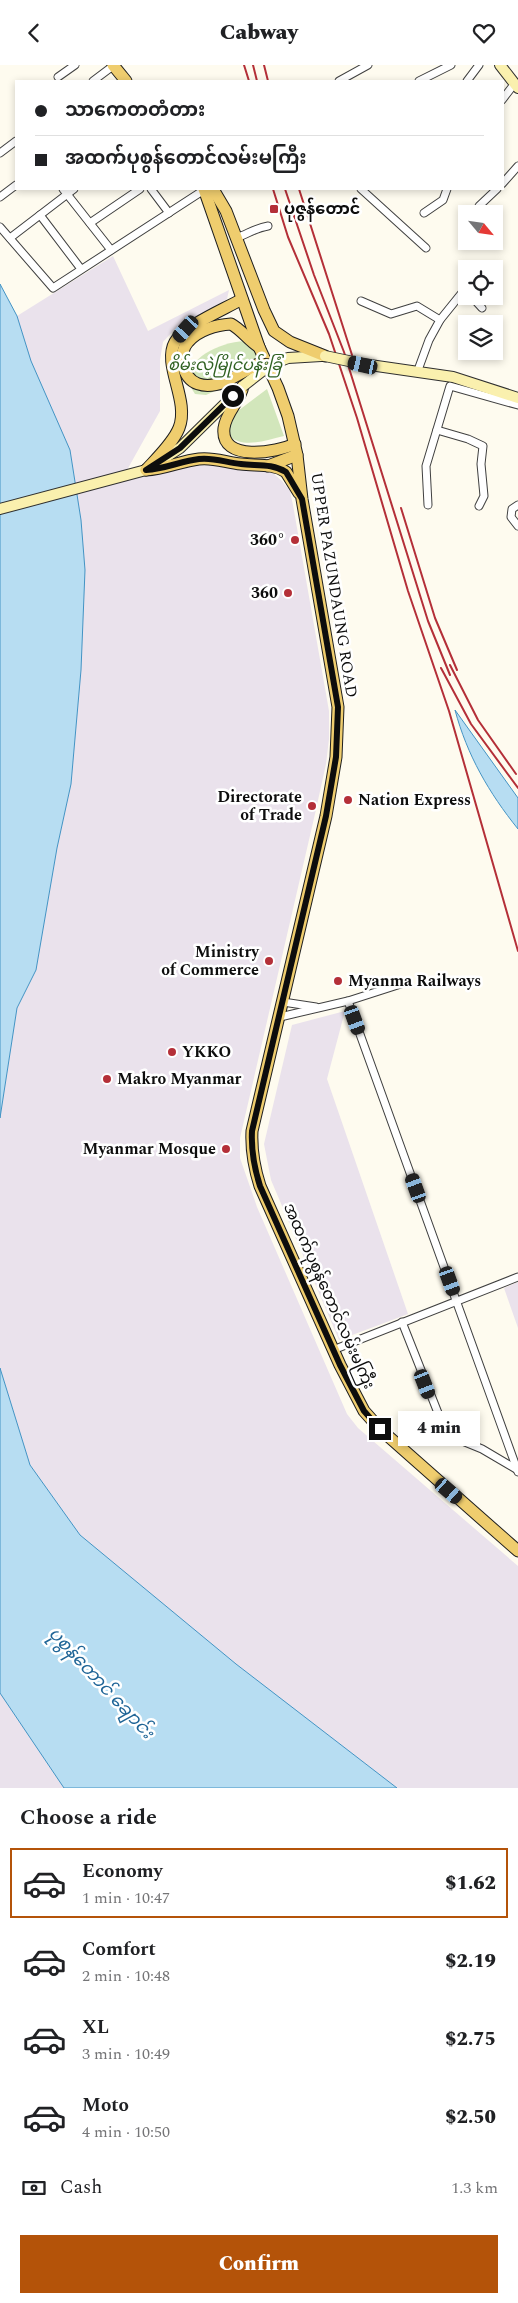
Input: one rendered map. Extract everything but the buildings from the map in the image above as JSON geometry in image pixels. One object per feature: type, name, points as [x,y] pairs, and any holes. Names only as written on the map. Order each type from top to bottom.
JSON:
[{"type":"main road","points":[[113,65],[125,80]]},
{"type":"main road","points":[[500,65],[516,86]]},
{"type":"main road","points":[[207,190],[259,347],[278,388],[296,450]]},
{"type":"main road","points":[[208,190],[226,211],[274,331],[290,342],[325,355],[363,365],[418,370],[453,377],[518,397]]},
{"type":"main road","points":[[146,470],[173,438],[179,429],[182,418],[182,405],[172,357],[176,341],[186,329],[242,299]]},
{"type":"main road","points":[[259,347],[248,341],[239,329],[231,324],[208,329],[189,341],[184,347],[182,361],[188,378],[192,382],[207,387],[225,382],[258,364],[270,365]]},
{"type":"main road","points":[[146,470],[180,448],[243,386],[270,365],[288,358],[325,355]]},
{"type":"main road","points":[[243,386],[239,399],[225,425],[227,442],[232,447],[250,452],[296,450]]},
{"type":"main road","points":[[268,466],[296,450]]},
{"type":"main road","name":"UPPER PAZUNDAUNG ROAD","points":[[252,1131],[326,816],[338,733],[338,707],[302,499],[296,450]]},
{"type":"main road","points":[[0,509],[146,470],[169,467],[197,459],[213,458],[240,464],[268,466],[286,472],[302,499]]},
{"type":"main road","name":"အထက်ပုစွန်တောင်လမ်းမကြီး","points":[[252,1131],[253,1160],[260,1186],[333,1350],[364,1411],[380,1429],[517,1548]]},
{"type":"street","points":[[58,77],[75,65]]},
{"type":"street","points":[[94,80],[113,65]]},
{"type":"street","points":[[341,80],[368,65]]},
{"type":"street","points":[[421,80],[451,65]]},
{"type":"street","points":[[468,80],[479,65]]},
{"type":"street","points":[[504,99],[516,86]]},
{"type":"street","points":[[0,153],[15,142]]},
{"type":"street","points":[[504,182],[518,166]]},
{"type":"street","points":[[0,197],[15,186]]},
{"type":"street","points":[[90,223],[139,190]]},
{"type":"street","points":[[152,190],[169,213]]},
{"type":"street","points":[[0,227],[53,288],[205,190]]},
{"type":"street","points":[[362,190],[426,248]]},
{"type":"street","points":[[424,213],[443,201],[447,190]]},
{"type":"street","points":[[480,205],[496,190]]},
{"type":"street","points":[[10,238],[40,215],[65,191],[111,250]]},
{"type":"street","points":[[40,215],[81,269]]},
{"type":"street","points":[[236,238],[252,229],[268,226]]},
{"type":"street","points":[[418,370],[429,340],[440,320],[458,299]]},
{"type":"street","points":[[361,301],[391,314],[417,306],[440,320]]},
{"type":"street","points":[[479,305],[482,308]]},
{"type":"street","points":[[428,505],[426,465],[450,386],[518,405]]},
{"type":"street","points":[[437,430],[468,439],[483,446],[481,464],[484,495],[479,506]]},
{"type":"street","points":[[518,505],[512,509],[511,517],[518,526]]},
{"type":"street","points":[[280,1017],[348,1001],[407,982]]},
{"type":"street","points":[[348,1001],[517,1471]]},
{"type":"street","points":[[283,1002],[318,1008]]},
{"type":"street","points":[[333,1350],[518,1277]]},
{"type":"street","points":[[402,1322],[442,1423],[460,1440],[482,1449],[517,1471]]},
{"type":"shaded area","points":[[113,256],[148,331],[229,290],[227,299],[174,330],[163,342],[160,360],[160,411],[127,470],[130,480],[189,466],[210,465],[273,473],[290,491],[329,711],[329,739],[326,764],[315,814],[240,1138],[240,1158],[257,1207],[347,1414],[358,1428],[518,1566],[518,1788],[397,1788],[236,1664],[80,1535],[30,1465],[0,1368],[0,1118],[17,1008],[36,970],[57,848],[71,784],[81,670],[85,570],[81,520],[70,450],[31,361],[17,316]]},
{"type":"shaded area","points":[[345,1011],[327,1079],[408,1314],[339,1340],[271,1180],[264,1144],[292,1025]]},
{"type":"shaded area","points":[[518,1282],[518,1328],[504,1288]]},
{"type":"shaded area","points":[[0,1693],[64,1788],[0,1788]]},
{"type":"green space","name":"စိမ်းလဲ့မြိုင်ပန်းခြံ","points":[[241,341],[252,341],[264,369],[206,395],[195,394],[189,382],[190,372],[195,362],[204,354],[216,348]]},
{"type":"green space","name":"စိမ်းလဲ့မြိုင်ပန်းခြံ","points":[[267,389],[284,436],[248,443],[235,440],[229,436],[230,417]]},
{"type":"water","points":[[0,284],[17,316],[31,361],[70,450],[81,520],[85,570],[81,670],[71,784],[57,848],[36,970],[17,1008],[0,1118]]},
{"type":"water","points":[[455,710],[518,798],[518,829],[480,773],[466,743]]},
{"type":"water","name":"ပုစွန်တောင် ချောင်း","points":[[0,1368],[30,1465],[80,1535],[236,1664],[397,1788],[64,1788],[0,1693]]},
{"type":"railway","points":[[244,65],[249,80]]},
{"type":"railway","points":[[253,65],[257,80]]},
{"type":"railway","points":[[264,65],[268,80]]},
{"type":"railway","points":[[273,190],[288,237],[329,334],[357,418],[408,591],[449,711],[518,951]]},
{"type":"railway","points":[[285,190],[314,275],[344,352],[428,621],[450,675]]},
{"type":"railway","points":[[299,190],[352,355]]},
{"type":"railway","points":[[401,508],[435,618],[457,670]]},
{"type":"railway","points":[[450,665],[478,720],[516,774]]},
{"type":"railway","points":[[441,668],[471,724],[518,788]]},
{"type":"place","name":"ပုဇွန်တောင်","points":[[274,209]]},
{"type":"place","name":"360°","points":[[295,540]]},
{"type":"place","name":"360","points":[[288,593]]},
{"type":"place","name":"Nation Express","points":[[348,800]]},
{"type":"place","name":"Directorate of Trade","points":[[312,806]]},
{"type":"place","name":"Ministry of Commerce","points":[[269,961]]},
{"type":"place","name":"Myanma Railways","points":[[338,981]]},
{"type":"place","name":"YKKO","points":[[172,1052]]},
{"type":"place","name":"Makro Myanmar","points":[[107,1079]]},
{"type":"place","name":"Myanmar Mosque","points":[[226,1149]]},
{"type":"route","points":[[233,396],[180,448],[146,470],[169,467],[197,459],[213,458],[240,464],[279,468],[290,475],[302,499],[338,707],[338,733],[326,816],[252,1131],[251,1147],[254,1167],[260,1186],[340,1365],[364,1411],[380,1429]]}]
